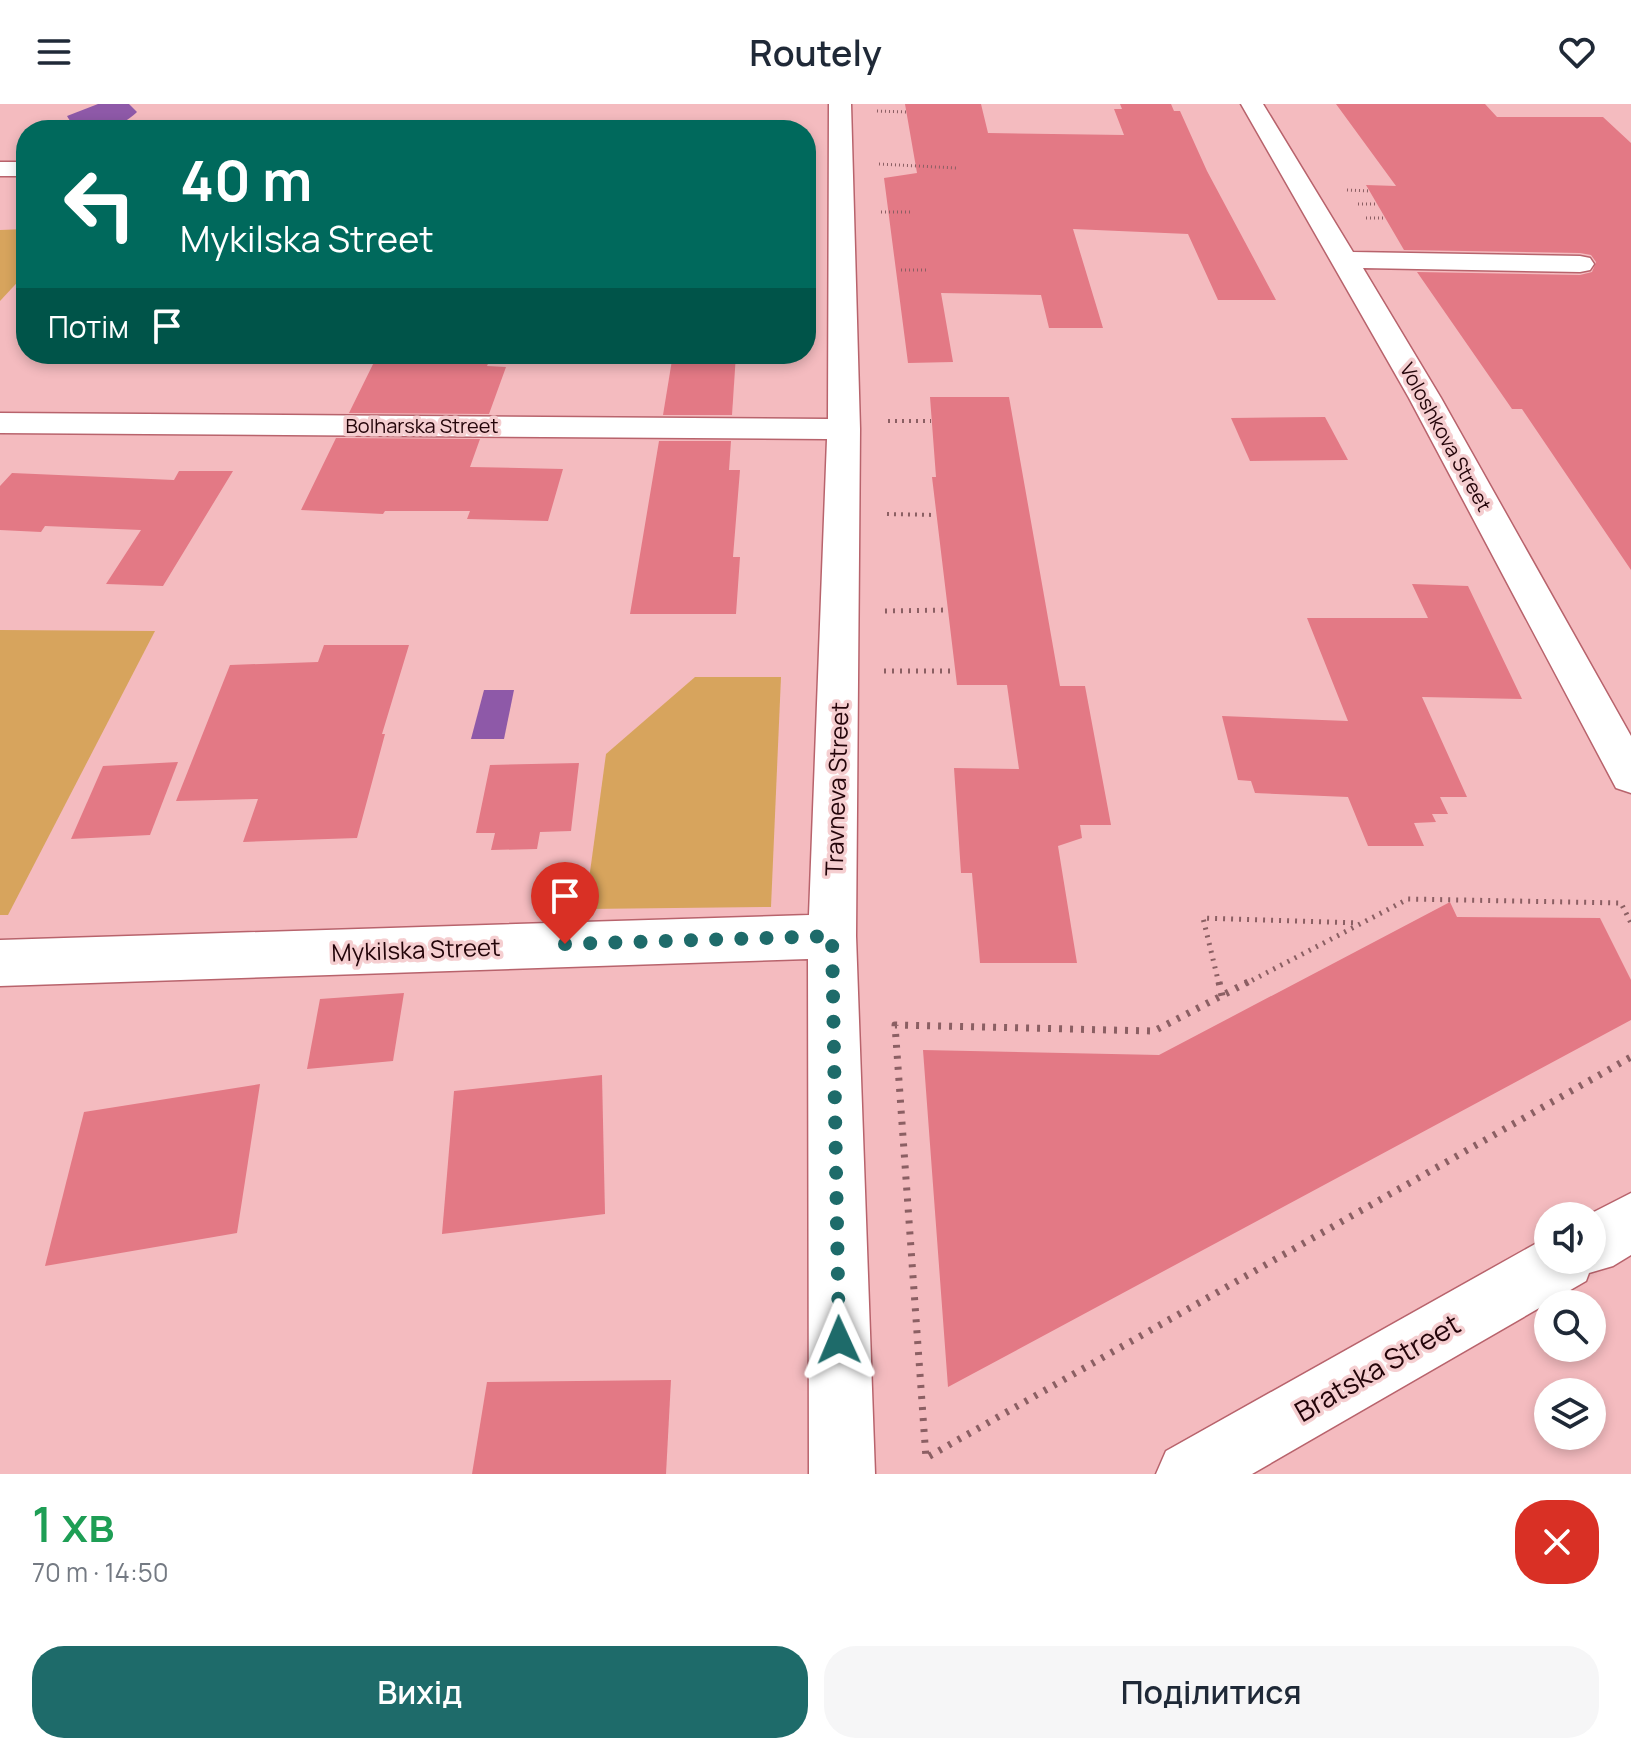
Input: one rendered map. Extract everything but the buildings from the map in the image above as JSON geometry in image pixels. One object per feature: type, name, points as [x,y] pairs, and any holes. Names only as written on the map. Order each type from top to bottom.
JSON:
[{"type":"street","name":"Travneva Street","points":[[840,104],[864,425],[832,936],[842,1474]]},
{"type":"street","name":"Voloshkova Street","points":[[1252,104],[1425,398],[1631,776]]},
{"type":"street","points":[[1344,260],[1580,264]]},
{"type":"street","name":"Bolharska Street","points":[[0,423],[864,425]]},
{"type":"street","name":"Mykilska Street","points":[[0,963],[832,936]]},
{"type":"street","points":[[1606,1237],[1631,1222]]},
{"type":"street","name":"Bratska Street","points":[[1189,1474],[1540,1274]]},
{"type":"path","points":[[844,169],[956,168]]},
{"type":"path","points":[[874,212],[910,212]]},
{"type":"path","points":[[901,270],[928,270]]},
{"type":"path","points":[[864,425],[931,421]]},
{"type":"path","points":[[874,514],[936,515]]},
{"type":"path","points":[[876,611],[949,610]]},
{"type":"path","points":[[879,671],[956,671]]},
{"type":"path","points":[[1631,923],[1621,903],[1408,899],[1154,1031],[895,1025],[926,1458],[1631,1057]]},
{"type":"path","points":[[1222,996],[1203,918],[1362,923]]},
{"type":"shaded area","points":[[98,104],[129,104],[137,112],[126,120],[70,120],[67,116]]},
{"type":"shaded area","points":[[16,229],[16,284],[0,301],[0,230]]},
{"type":"shaded area","points":[[0,630],[155,631],[8,915],[0,915]]},
{"type":"shaded area","points":[[695,677],[781,677],[771,907],[585,909],[606,754]]},
{"type":"shaded area","points":[[484,690],[514,690],[504,739],[471,739]]},
{"type":"route","points":[[565,944],[832,936],[839,1340]]}]
